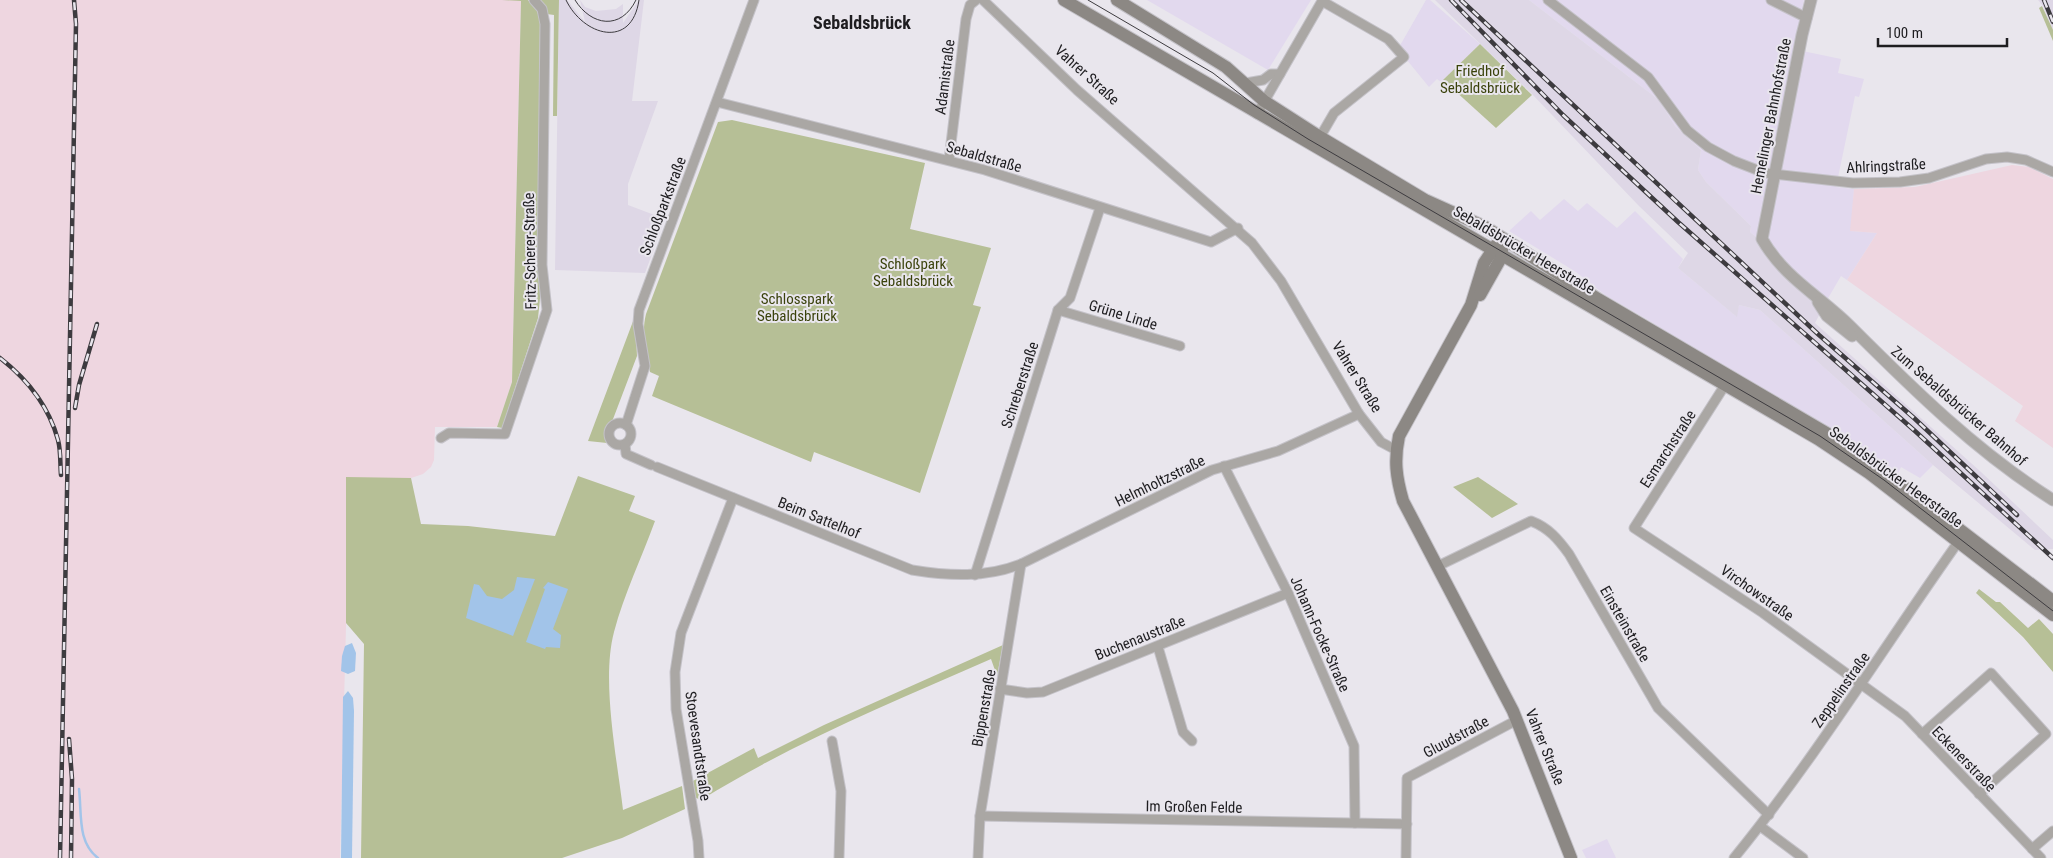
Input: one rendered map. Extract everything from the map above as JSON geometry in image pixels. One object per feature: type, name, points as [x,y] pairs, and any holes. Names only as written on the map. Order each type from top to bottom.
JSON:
[{"type":"main road","name":"Sebaldsbrücker Heerstraße","points":[[1117,0],[1226,67],[1264,101],[1320,137],[1425,200],[1484,227],[1590,294],[1857,451],[1961,538]]},
{"type":"main road","points":[[1130,0],[1137,4],[1145,16]]},
{"type":"main road","name":"Sebaldsbrücker Heerstraße","points":[[1069,2],[1847,458],[1961,538]]},
{"type":"main road","points":[[1456,230],[1459,238],[1478,254],[1484,263]]},
{"type":"main road","points":[[1396,450],[1399,436],[1471,306],[1481,294],[1502,239]]},
{"type":"main road","points":[[1471,306],[1484,263],[1497,253]]},
{"type":"main road","name":"Vahrer Straße","points":[[1396,450],[1395,476],[1403,501],[1517,720],[1571,858]]},
{"type":"main road","points":[[1961,538],[2053,601]]},
{"type":"main road","points":[[1961,538],[2053,615]]},
{"type":"street","name":"Fritz-Scherer-Straße","points":[[441,438],[449,433],[505,434],[547,310],[542,265],[545,24],[542,9],[534,0]]},
{"type":"street","name":"Schloßparkstraße","points":[[626,425],[645,366],[638,324],[639,310],[754,0]]},
{"type":"street","name":"Adamistraße","points":[[949,160],[966,19],[970,5],[976,0]]},
{"type":"street","name":"Vahrer Straße","points":[[983,0],[1078,90],[1238,228],[1257,249],[1281,281],[1358,414],[1381,442],[1396,450]]},
{"type":"street","name":"Ahlringstraße","points":[[1548,0],[1648,77],[1687,130],[1708,147],[1734,161],[1775,175],[1853,183],[1900,182],[1929,178],[1986,159],[2007,157],[2026,160],[2053,172]]},
{"type":"street","points":[[1771,0],[1807,18]]},
{"type":"street","name":"Hemelinger Bahnhofstraße","points":[[1762,239],[1800,42],[1811,0]]},
{"type":"street","points":[[1258,114],[1322,1],[1388,39],[1404,57],[1334,113],[1320,137]]},
{"type":"street","points":[[1246,83],[1263,80],[1271,74],[1280,74]]},
{"type":"street","name":"Sebaldstraße","points":[[717,102],[985,170],[1211,242],[1238,228]]},
{"type":"street","name":"Schreberstraße","points":[[975,575],[1058,310],[1070,298],[1100,208]]},
{"type":"street","name":"Zum Sebaldsbrücker Bahnhof","points":[[1762,239],[1785,271],[1817,298],[1827,316],[1872,350],[1922,398],[2015,476],[2053,500]]},
{"type":"street","name":"Grüne Linde","points":[[1058,310],[1180,346]]},
{"type":"street","name":"Esmarchstraße","points":[[1634,528],[1725,385]]},
{"type":"street","name":"Helmholtzstraße","points":[[975,575],[1001,572],[1021,564],[1224,466],[1278,451],[1358,414]]},
{"type":"street","points":[[616,424],[626,425],[630,429],[631,435],[624,444],[614,443],[610,435],[616,424]]},
{"type":"street","name":"Beim Sattelhof","points":[[624,444],[626,454],[912,570],[938,574],[975,575]]},
{"type":"street","name":"Johann-Focke-Straße","points":[[1224,466],[1288,593],[1354,746],[1355,823]]},
{"type":"street","name":"Stoevesandtstraße","points":[[699,858],[698,841],[676,710],[675,672],[681,633],[733,498]]},
{"type":"street","name":"Einsteinstraße","points":[[1438,566],[1531,521],[1543,526],[1557,538],[1570,554],[1658,708],[1769,815]]},
{"type":"street","name":"Virchowstraße","points":[[1634,528],[1763,612],[1862,685]]},
{"type":"street","name":"Zeppelinstraße","points":[[1734,858],[1769,815],[1862,685],[1961,538]]},
{"type":"street","name":"Bippenstraße","points":[[978,858],[980,816],[1021,564]]},
{"type":"street","name":"Buchenaustraße","points":[[1000,689],[1027,693],[1043,692],[1288,593]]},
{"type":"street","points":[[1158,646],[1183,732],[1192,741]]},
{"type":"street","points":[[1922,734],[1991,673],[2046,734],[1979,794]]},
{"type":"street","name":"Eckenerstraße","points":[[1862,685],[1905,716],[2041,858]]},
{"type":"street","name":"Gluudstraße","points":[[1407,824],[1407,778],[1517,720]]},
{"type":"street","points":[[832,741],[841,791],[839,858]]},
{"type":"street","name":"Im Großen Felde","points":[[980,816],[1407,824]]},
{"type":"street","points":[[1406,858],[1407,824]]},
{"type":"street","points":[[1760,826],[1803,858]]},
{"type":"street","points":[[2032,849],[2053,831]]},
{"type":"shaded area","points":[[0,0],[521,0],[512,382],[497,427],[435,427],[434,460],[431,467],[423,474],[411,478],[346,478],[347,588],[340,858],[0,858]]},
{"type":"shaded area","points":[[559,0],[567,0],[585,22],[580,0],[585,7],[596,11],[616,9],[623,4],[623,23],[639,0],[644,0],[632,101],[658,101],[628,184],[628,205],[665,219],[645,273],[555,270]]},
{"type":"shaded area","points":[[1147,0],[1311,0],[1268,70]]},
{"type":"shaded area","points":[[1426,0],[1430,0],[1480,44],[1441,82],[1437,79],[1429,87],[1398,49]]},
{"type":"shaded area","points":[[1435,0],[1529,0],[1659,100],[1675,126],[1701,150],[1698,170],[1706,182],[1751,226],[1750,232],[1756,237],[1766,256],[1786,278],[1827,300],[1815,323],[1981,472],[2053,540],[2053,549],[2035,550],[1933,465],[1760,310],[1739,305],[1737,317],[1678,268],[1688,253],[1639,206],[1532,94]]},
{"type":"shaded area","points":[[1529,0],[1804,0],[1793,49],[1841,59],[1838,73],[1864,79],[1859,97],[1855,96],[1836,187],[1854,189],[1851,231],[1877,233],[1847,280],[1841,276],[1827,300],[1786,278],[1766,256],[1756,237],[1750,232],[1751,226],[1706,182],[1698,170],[1701,150],[1675,126],[1659,100]]},
{"type":"shaded area","points":[[2038,0],[2053,0],[2053,30],[2043,6]]},
{"type":"shaded area","points":[[2012,165],[2029,167],[2053,179],[2053,448],[2015,421],[2023,406],[1847,280],[1877,233],[1850,231],[1854,189],[1915,187]]},
{"type":"shaded area","points":[[1564,199],[1578,211],[1587,203],[1617,228],[1635,211],[1683,259],[1678,268],[1736,316],[1739,305],[1760,310],[1933,465],[1920,478],[1901,467],[1896,478],[1648,320],[1605,295],[1576,272],[1509,231],[1531,211],[1540,220]]},
{"type":"shaded area","points":[[1607,839],[1616,858],[1586,858],[1582,850]]},
{"type":"green space","points":[[502,0],[528,0],[537,11],[540,20],[538,270],[541,289],[538,318],[502,428],[497,427],[512,382],[521,1]]},
{"type":"green space","points":[[540,0],[559,0],[557,116],[553,116],[554,15],[547,14]]},
{"type":"green space","points":[[2042,6],[2053,30],[2053,41],[2039,8]]},
{"type":"green space","name":"Friedhof Sebaldsbrück","points":[[1480,44],[1532,95],[1496,128],[1443,80]]},
{"type":"green space","name":"Schlosspark Sebaldsbrück","points":[[732,120],[925,163],[910,229],[991,248],[973,305],[981,307],[920,493],[814,452],[811,462],[652,396],[659,376],[650,372],[644,336],[646,314],[718,122]]},
{"type":"green space","points":[[635,316],[637,356],[610,427],[607,443],[588,441]]},
{"type":"green space","points":[[578,476],[635,496],[629,511],[655,521],[614,632],[610,652],[609,673],[611,720],[623,810],[682,786],[685,809],[622,838],[562,858],[361,858],[364,644],[346,623],[346,477],[411,478],[421,524],[468,526],[555,536]]},
{"type":"green space","points":[[1478,477],[1518,504],[1492,518],[1453,487]]},
{"type":"green space","points":[[1979,589],[1996,602],[2000,602],[2028,628],[2039,619],[2053,634],[2053,672],[2023,637],[1976,593]]},
{"type":"green space","points":[[1003,645],[997,676],[991,659],[880,707],[807,742],[736,779],[701,800],[694,797],[691,782],[754,748],[758,758],[824,725]]},
{"type":"water","points":[[517,577],[535,579],[513,636],[466,618],[474,584],[479,585],[487,596],[502,599],[514,590]]},
{"type":"water","points":[[548,582],[568,589],[553,629],[561,635],[560,648],[546,647],[545,649],[526,642],[545,589],[543,588]]},
{"type":"water","points":[[352,643],[356,653],[355,671],[348,674],[341,671],[342,656],[345,646]]},
{"type":"water","points":[[348,691],[353,698],[354,711],[352,858],[341,858],[343,697]]},
{"type":"waterway","points":[[79,789],[84,836],[91,851],[98,858]]},
{"type":"tram line","points":[[566,0],[584,22],[595,29],[606,32],[617,31],[627,26],[635,16],[639,0]]},
{"type":"tram line","points":[[575,0],[589,15],[597,20],[606,21],[622,17],[630,10],[636,0]]},
{"type":"tram line","points":[[1088,0],[1213,73],[1254,105],[1308,139],[1820,436],[1884,480],[2053,611]]},
{"type":"railway","points":[[60,858],[76,24],[74,0]]},
{"type":"railway","points":[[1451,0],[1563,115],[1678,222],[1915,431],[2053,558]]},
{"type":"railway","points":[[1461,0],[1819,335],[1914,418],[2017,515]]},
{"type":"railway","points":[[2044,0],[2053,22]]},
{"type":"railway","points":[[75,408],[79,385],[97,324]]},
{"type":"railway","points":[[0,358],[28,384],[49,416],[59,444],[61,475]]},
{"type":"railway","points":[[69,739],[72,779],[71,858]]},
{"type":"district","name":"Sebaldsbrück","points":[[862,22]]},
{"type":"park label","name":"Schloßpark Sebaldsbrück","points":[[913,272]]}]
